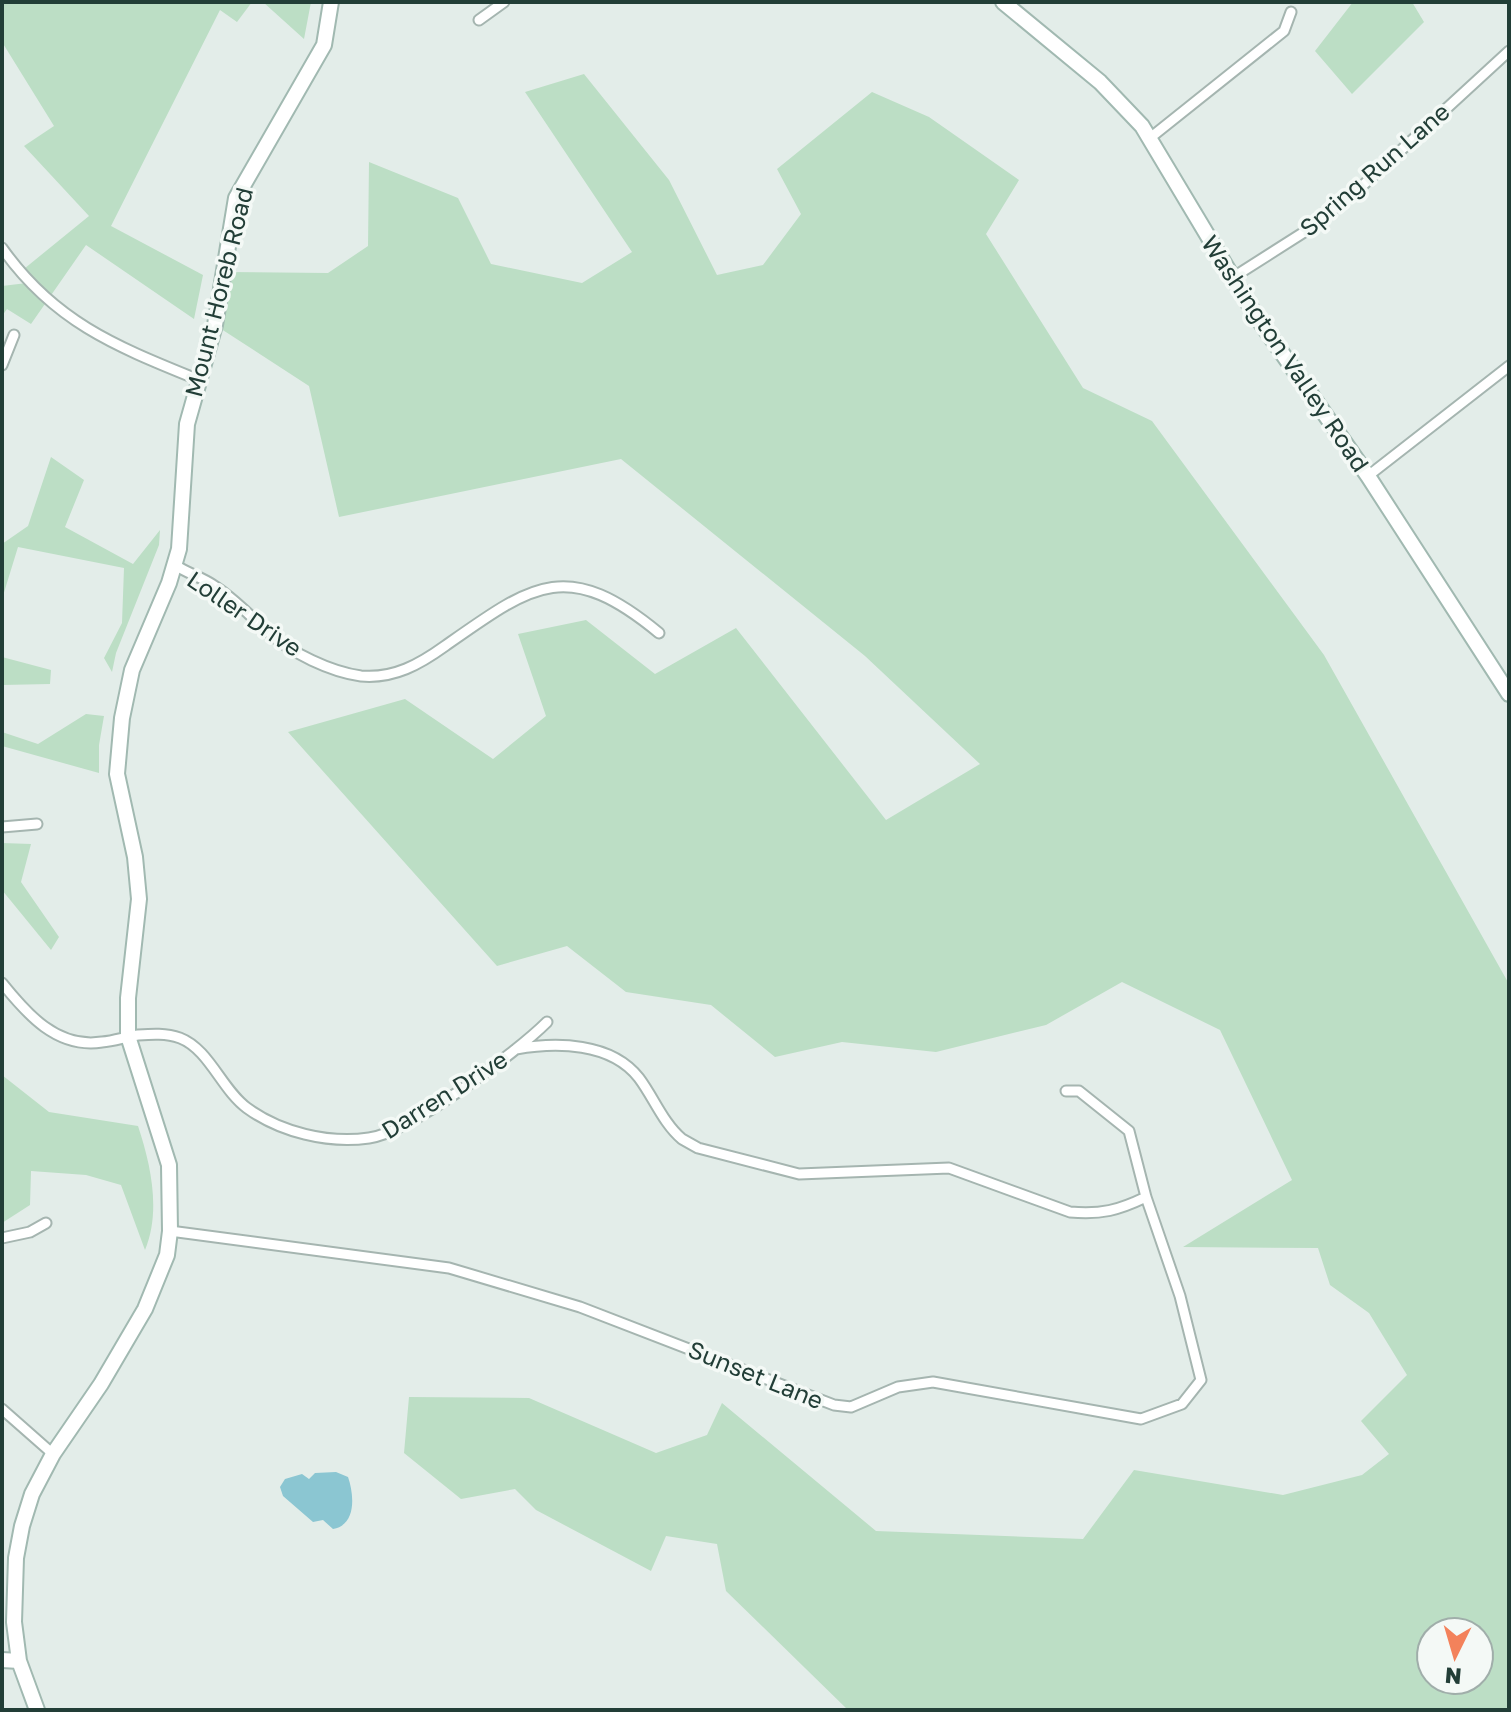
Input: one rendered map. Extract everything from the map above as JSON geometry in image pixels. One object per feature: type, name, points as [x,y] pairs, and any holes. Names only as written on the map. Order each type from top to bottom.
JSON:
[{"type":"street","name":"Mount Horeb Road","points":[[37,1710],[19,1661],[14,1622],[16,1558],[22,1526],[32,1494],[53,1454],[132,1333],[167,1255],[170,1231],[169,1165],[128,1036],[128,998],[139,899],[135,857],[118,784],[117,756],[132,670],[175,565],[181,535],[183,454],[189,413],[215,325],[236,198],[324,45],[331,2]]},
{"type":"street","points":[[479,20],[504,2]]},
{"type":"street","name":"Washington Valley Road","points":[[1003,2],[1100,82],[1150,138],[1232,278],[1368,476],[1509,694]]},
{"type":"street","points":[[1150,138],[1284,31],[1291,12]]},
{"type":"street","name":"Spring Run Lane","points":[[1232,278],[1309,229],[1361,187],[1509,51]]},
{"type":"street","points":[[2,248],[54,307],[80,327],[116,347],[199,380]]},
{"type":"street","points":[[2,365],[14,335]]},
{"type":"street","points":[[1368,476],[1509,366]]},
{"type":"street","name":"Loller Drive","points":[[175,565],[213,585],[272,635],[331,668],[360,676],[384,676],[407,670],[425,661],[494,612],[534,591],[555,587],[578,587],[600,592],[621,603],[659,633]]},
{"type":"street","points":[[2,827],[37,824]]},
{"type":"street","name":"Darren Drive","points":[[2,983],[28,1015],[70,1041],[100,1043],[128,1036],[158,1034],[179,1037],[207,1061],[235,1097],[269,1122],[341,1139],[383,1135],[516,1049],[547,1022]]},
{"type":"street","points":[[516,1049],[551,1043],[594,1050],[615,1059],[638,1077],[673,1132],[682,1139],[698,1148],[781,1171],[821,1174],[895,1167],[949,1168],[1070,1212],[1113,1213],[1146,1197],[1129,1131],[1079,1091],[1066,1091]]},
{"type":"street","name":"Sunset Lane","points":[[170,1231],[449,1268],[580,1307],[834,1405],[851,1407],[898,1387],[933,1382],[1141,1419],[1182,1404],[1201,1380],[1180,1296],[1146,1197]]},
{"type":"street","points":[[2,1238],[30,1232],[46,1223]]},
{"type":"street","points":[[2,1409],[53,1454]]},
{"type":"street","points":[[2,1640],[14,1622]]},
{"type":"street","points":[[2,1660],[19,1661]]},
{"type":"green space","points":[[2,2],[252,2],[237,22],[220,10],[111,226],[203,275],[194,319],[86,245],[31,324],[7,309],[2,316],[2,286],[27,283],[19,273],[89,216],[24,146],[54,126],[2,42]]},
{"type":"green space","points":[[263,2],[311,2],[304,39]]},
{"type":"green space","points":[[1353,2],[1412,2],[1424,22],[1352,94],[1315,51]]},
{"type":"green space","points":[[584,74],[669,180],[717,275],[763,265],[801,214],[777,169],[872,92],[929,117],[1019,180],[986,234],[1083,388],[1152,421],[1324,655],[1509,984],[1509,1710],[848,1710],[726,1591],[717,1544],[666,1536],[651,1571],[536,1510],[515,1489],[461,1499],[404,1453],[409,1397],[529,1398],[656,1453],[707,1435],[722,1403],[876,1531],[1083,1539],[1134,1470],[1283,1495],[1362,1475],[1389,1454],[1361,1421],[1407,1375],[1369,1313],[1330,1285],[1318,1248],[1183,1247],[1292,1180],[1220,1030],[1122,982],[1046,1025],[936,1052],[842,1042],[775,1057],[711,1005],[626,992],[567,946],[497,966],[288,732],[405,699],[493,759],[546,716],[518,634],[586,620],[655,674],[736,628],[886,820],[980,764],[865,656],[621,459],[339,517],[309,386],[215,325],[225,272],[328,273],[368,246],[369,162],[458,198],[491,264],[582,283],[632,252],[525,92]]},
{"type":"green space","points":[[51,457],[84,480],[65,527],[133,564],[160,530],[159,545],[116,653],[112,672],[104,658],[122,623],[124,568],[18,547],[2,599],[2,544],[28,526]]},
{"type":"green space","points":[[2,657],[51,670],[50,684],[2,685]]},
{"type":"green space","points":[[86,714],[104,716],[99,745],[99,773],[2,746],[2,732],[38,744]]},
{"type":"green space","points":[[2,843],[31,844],[21,882],[59,937],[51,950],[2,890]]},
{"type":"green space","points":[[2,1075],[49,1112],[138,1126],[147,1156],[153,1204],[145,1250],[121,1185],[86,1175],[31,1171],[30,1205],[2,1223]]},
{"type":"water","points":[[336,1472],[348,1477],[352,1492],[350,1515],[341,1526],[333,1529],[323,1520],[313,1522],[283,1496],[280,1487],[285,1479],[302,1474],[309,1479],[315,1473]]}]
